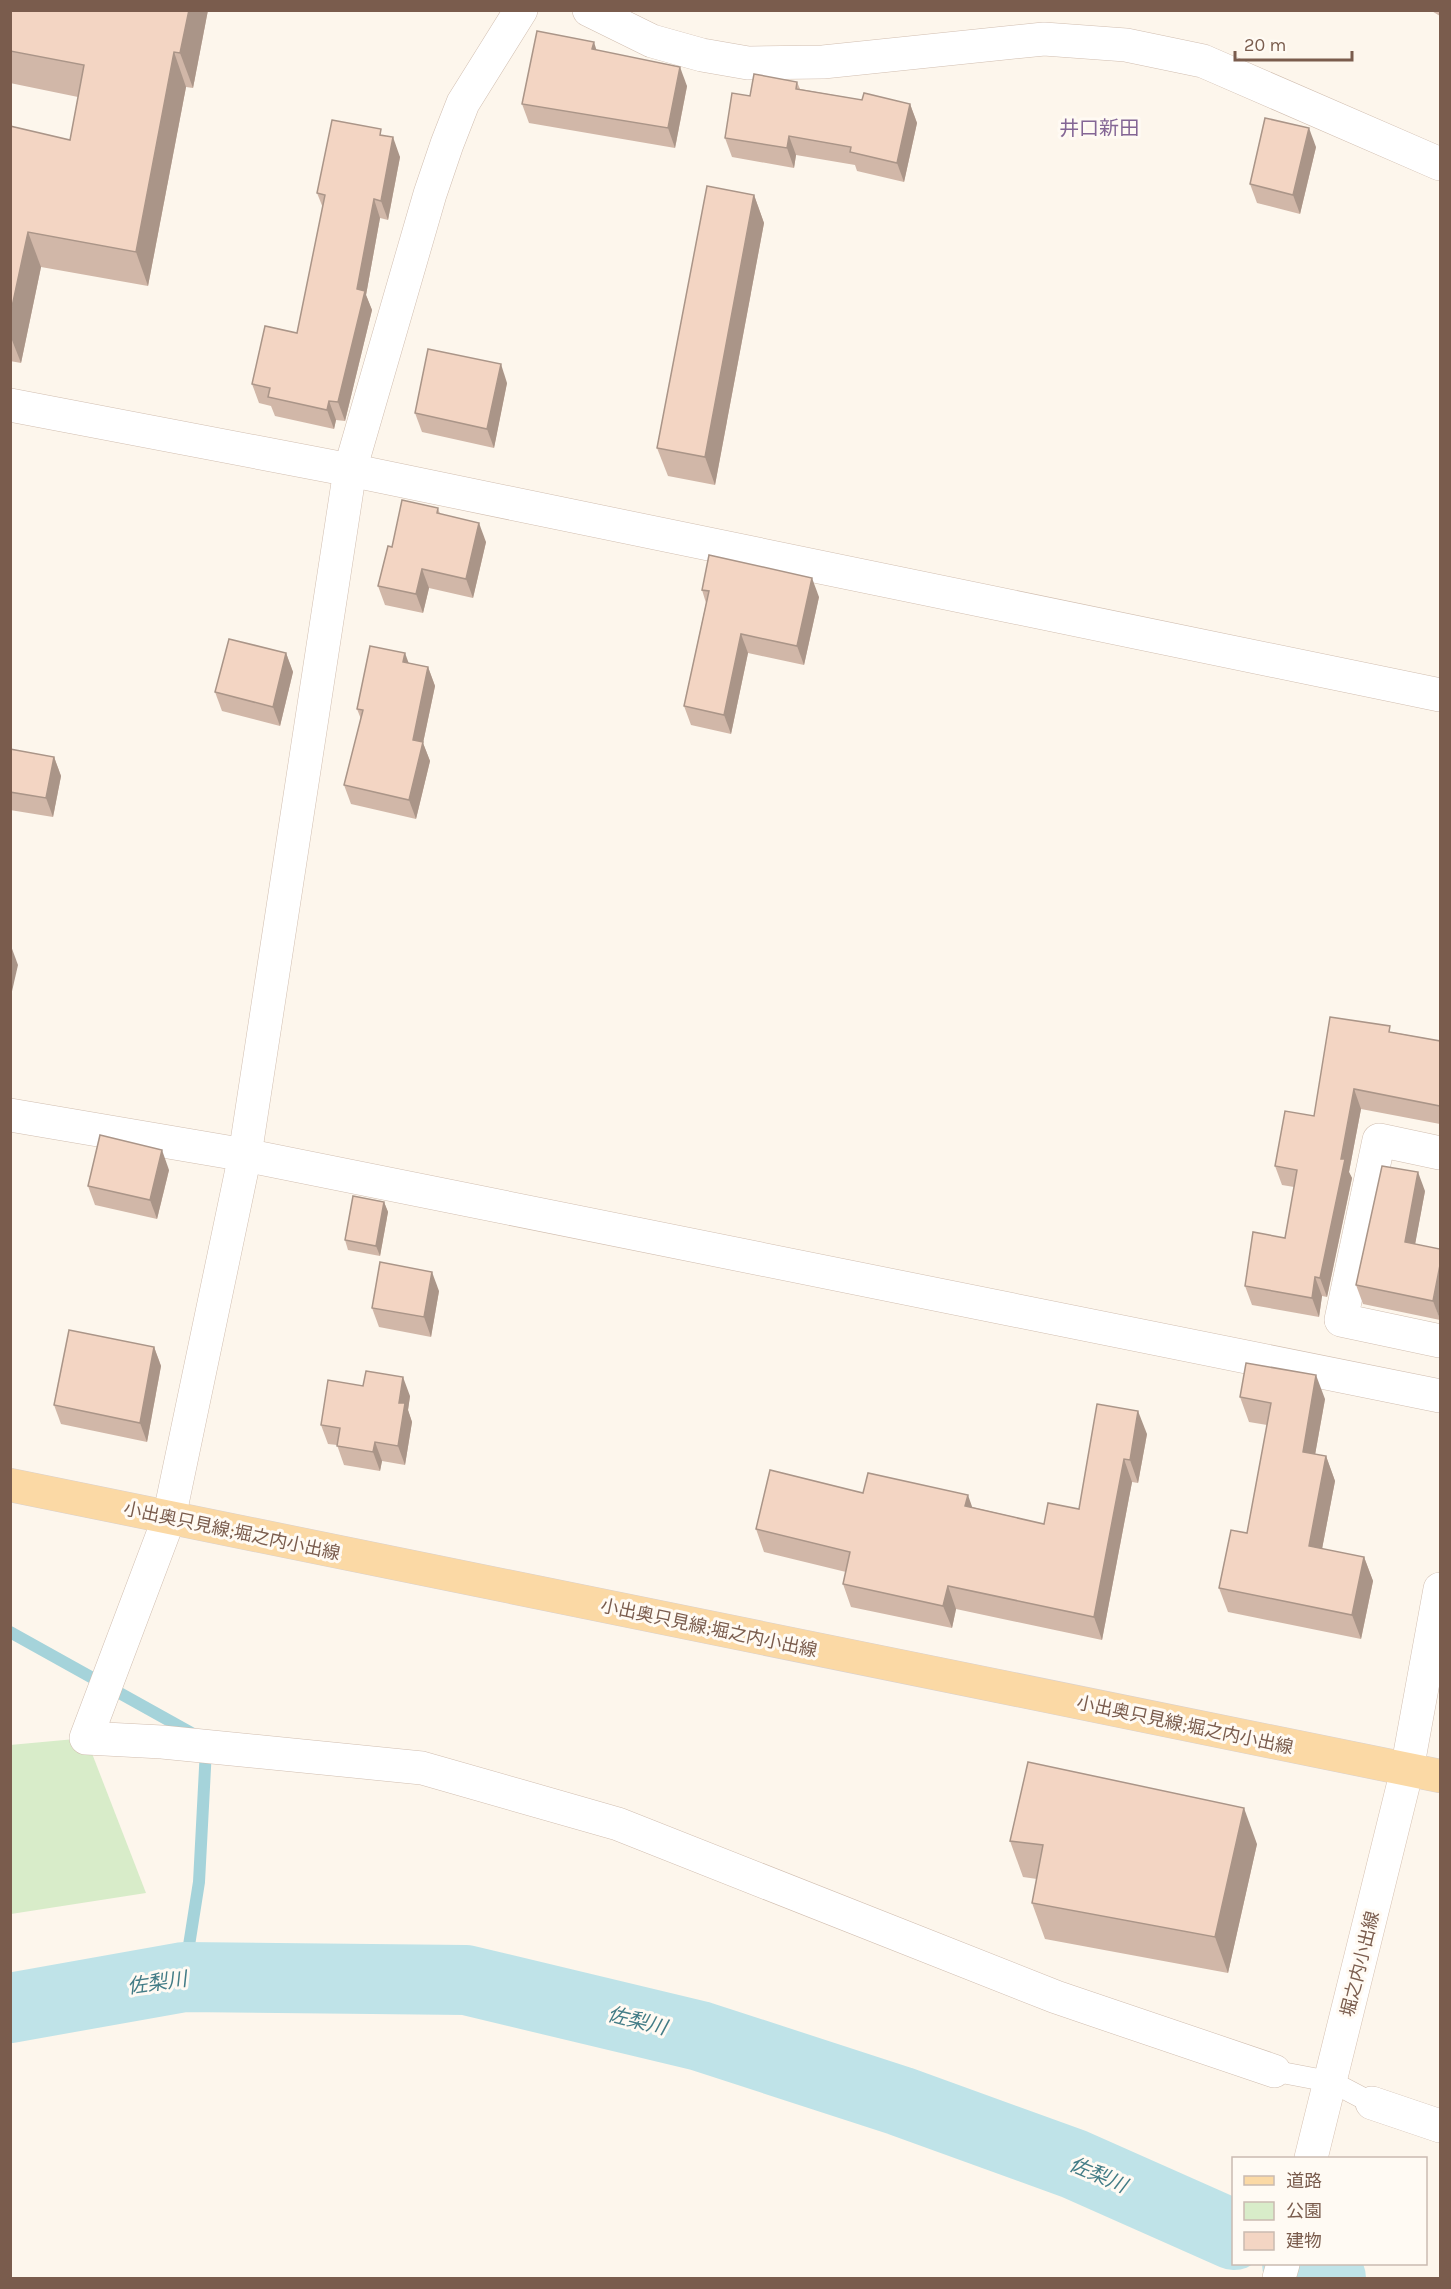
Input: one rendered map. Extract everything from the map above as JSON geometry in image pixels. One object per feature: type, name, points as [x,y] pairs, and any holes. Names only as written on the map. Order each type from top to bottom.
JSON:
[{"type":"main road","name":"小出奥只見線;堀之内小出線","points":[[10,1485],[1440,1776]]},
{"type":"street","points":[[521,10],[463,103],[447,144],[430,194],[350,470],[244,1155],[169,1518],[86,1738],[162,1742],[422,1768],[433,1771],[618,1824],[1056,1997],[1274,2071]]},
{"type":"street","points":[[590,10],[652,42],[702,55],[748,63],[823,62],[1044,39],[1126,45],[1203,61],[1440,164]]},
{"type":"street","points":[[10,405],[350,470],[1440,695]]},
{"type":"street","points":[[10,1114],[244,1155],[1440,1396]]},
{"type":"street","points":[[1440,1153],[1379,1140],[1341,1320],[1440,1341]]},
{"type":"street","name":"堀之内小出線","points":[[1311,2157],[1407,1770],[1440,1589]]},
{"type":"street","points":[[1372,2103],[1440,2126]]},
{"type":"lane","points":[[1274,2071],[1328,2096],[1372,2103]]},
{"type":"green space","points":[[86,1738],[146,1893],[11,1914],[10,1745]]},
{"type":"building","points":[[10,10],[189,10],[180,53],[174,52],[136,252],[28,232],[10,316],[10,126],[70,140],[84,65],[10,51]]},
{"type":"building","points":[[537,31],[594,42],[592,49],[680,67],[668,128],[522,104]]},
{"type":"building","points":[[754,74],[797,82],[796,89],[862,100],[864,93],[910,104],[897,163],[850,152],[851,147],[789,136],[787,148],[725,138],[732,93],[750,96]]},
{"type":"building","points":[[1265,118],[1309,128],[1293,195],[1250,184]]},
{"type":"building","points":[[332,120],[381,129],[380,135],[393,137],[381,201],[374,199],[357,289],[365,291],[338,402],[329,401],[327,410],[268,397],[270,388],[252,384],[265,326],[297,333],[325,195],[317,193]]},
{"type":"building","points":[[707,186],[754,195],[705,457],[657,448]]},
{"type":"building","points":[[428,349],[501,364],[487,429],[415,413]]},
{"type":"building","points":[[402,500],[438,508],[437,513],[479,523],[466,579],[422,569],[416,594],[378,586],[388,546],[392,547]]},
{"type":"building","points":[[709,555],[812,578],[797,646],[741,634],[724,715],[684,706],[709,591],[702,590]]},
{"type":"building","points":[[229,639],[286,653],[273,707],[215,692]]},
{"type":"building","points":[[370,646],[405,653],[403,662],[428,667],[413,740],[423,742],[409,800],[344,785],[363,710],[357,709]]},
{"type":"building","points":[[10,749],[54,757],[46,798],[10,792]]},
{"type":"building","points":[[1330,1017],[1390,1026],[1389,1032],[1440,1041],[1440,1106],[1354,1089],[1341,1159],[1345,1159],[1320,1278],[1315,1277],[1312,1298],[1245,1286],[1253,1232],[1285,1238],[1297,1170],[1275,1166],[1285,1111],[1314,1116]]},
{"type":"building","points":[[100,1135],[162,1150],[150,1200],[88,1186]]},
{"type":"building","points":[[1382,1166],[1418,1172],[1405,1242],[1440,1249],[1440,1265],[1433,1301],[1356,1285]]},
{"type":"building","points":[[353,1196],[384,1202],[376,1246],[345,1240]]},
{"type":"building","points":[[380,1262],[432,1272],[424,1317],[372,1308]]},
{"type":"building","points":[[69,1330],[154,1347],[140,1423],[54,1405]]},
{"type":"building","points":[[1246,1363],[1316,1375],[1303,1452],[1326,1456],[1309,1546],[1364,1557],[1352,1615],[1219,1588],[1231,1530],[1247,1533],[1271,1403],[1240,1397]]},
{"type":"building","points":[[366,1371],[403,1377],[399,1403],[405,1403],[398,1446],[375,1442],[373,1452],[337,1446],[340,1428],[321,1425],[328,1380],[363,1386]]},
{"type":"building","points":[[1097,1404],[1138,1411],[1130,1460],[1124,1459],[1094,1617],[948,1586],[943,1606],[843,1584],[850,1552],[756,1529],[770,1470],[863,1493],[868,1473],[968,1495],[965,1506],[1044,1524],[1048,1503],[1079,1509]]},
{"type":"building","points":[[1028,1762],[1244,1808],[1215,1937],[1032,1903],[1043,1845],[1010,1841]]},
{"type":"waterway","points":[[10,1632],[195,1735]]},
{"type":"waterway","points":[[184,1977],[199,1882],[206,1749]]},
{"type":"waterway","name":"佐梨川","points":[[10,2008],[184,1977],[466,1980],[700,2036],[900,2101],[1074,2164],[1232,2234]]},
{"type":"waterway","name":"佐梨川","points":[[1299,2265],[1331,2278]]},
{"type":"district","name":"井口新田","points":[[1099,128]]}]
